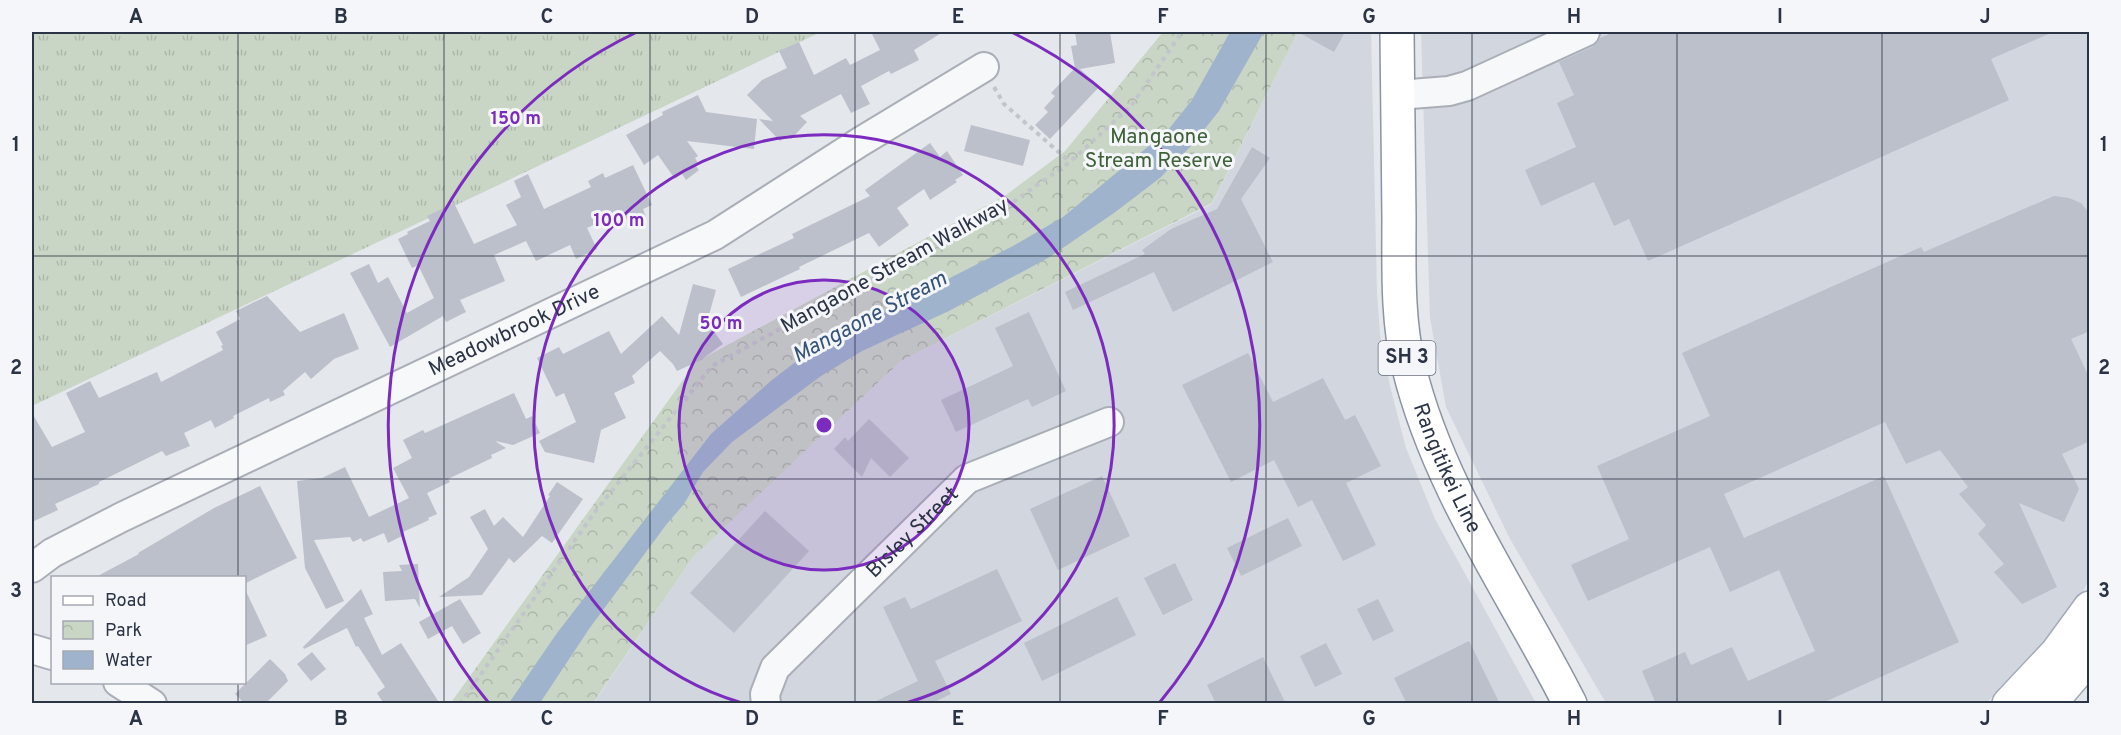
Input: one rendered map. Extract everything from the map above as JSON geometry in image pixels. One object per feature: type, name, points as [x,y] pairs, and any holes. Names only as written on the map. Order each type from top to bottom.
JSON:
[{"type":"main road","name":"Rangitikei Line","points":[[1397,32],[1401,318],[1408,365],[1420,410],[1444,471],[1476,534],[1544,652],[1570,704]]},
{"type":"main road","points":[[2009,704],[2057,653],[2090,608]]},
{"type":"main road","points":[[2049,704],[2090,656]]},
{"type":"street","points":[[1398,95],[1449,91],[1467,86],[1585,32]]},
{"type":"street","name":"Meadowbrook Drive","points":[[32,568],[52,553],[122,517],[714,235],[860,142],[984,68]]},
{"type":"street","name":"Bisley Street","points":[[766,704],[765,694],[775,668],[967,479],[1109,422]]},
{"type":"street","points":[[32,649],[51,655]]},
{"type":"street","points":[[121,684],[152,704]]},
{"type":"path","name":"Mangaone Stream Walkway","points":[[460,704],[594,513],[712,366],[1013,202],[1070,162],[1131,106],[1182,32]]},
{"type":"path","points":[[984,68],[1004,104],[1070,162]]},
{"type":"shaded area","points":[[1298,32],[1371,32],[1377,293],[1380,335],[1390,386],[1406,448],[1435,519],[1536,703],[593,704],[693,557],[901,361],[1212,204]]},
{"type":"shaded area","points":[[1421,32],[2089,32],[2089,579],[2081,596],[2042,648],[1986,703],[1606,703],[1510,539],[1446,407],[1430,318]]},
{"type":"green space","points":[[32,32],[821,32],[32,406]]},
{"type":"green space","name":"Mangaone Stream Reserve","points":[[1163,32],[1298,32],[1212,203],[901,361],[693,557],[593,703],[450,704],[696,362],[1006,195],[1065,151]]},
{"type":"water","points":[[1230,32],[1264,32],[1219,111],[1191,146],[1160,178],[1048,258],[949,311],[862,351],[821,376],[732,442],[703,472],[684,504],[589,629],[540,703],[509,703],[557,633],[711,434],[772,380],[806,354],[863,322],[1013,246],[1063,217],[1168,130],[1192,100]]},
{"type":"building","points":[[871,32],[943,32],[914,50],[919,60],[891,74],[889,71],[861,86],[870,104],[851,113],[841,94],[800,116],[807,122],[791,139],[787,135],[780,141],[759,119],[773,121],[747,95],[762,80],[787,68],[779,51],[799,42],[814,75],[846,58],[850,65],[880,50]]},
{"type":"building","points":[[1075,32],[1110,32],[1115,63],[1080,69],[1099,87],[1050,139],[1035,125],[1048,112],[1044,108],[1055,96],[1051,93],[1075,68],[1071,46],[1077,45]]},
{"type":"building","points":[[1298,32],[1345,32],[1334,52]]},
{"type":"building","points":[[1614,32],[2053,32],[1991,59],[2009,100],[1648,261],[1629,219],[1614,226],[1594,182],[1541,206],[1525,170],[1576,147],[1557,103],[1574,95],[1559,62],[1592,47],[1600,38]]},
{"type":"building","points":[[698,95],[706,112],[757,119],[754,149],[687,141],[698,156],[695,158],[698,163],[695,165],[699,170],[686,180],[682,174],[675,179],[658,155],[644,165],[626,135],[663,115],[662,112]]},
{"type":"building","points":[[971,125],[1030,140],[1023,166],[964,151]]},
{"type":"building","points":[[930,143],[940,157],[947,151],[963,175],[955,180],[957,182],[930,200],[924,189],[897,208],[909,225],[879,247],[869,233],[741,297],[728,269],[794,238],[792,234],[870,196],[865,190]]},
{"type":"building","points":[[1252,147],[1270,158],[1241,199],[1273,262],[1173,312],[1154,272],[1073,310],[1065,292],[1145,254],[1142,250],[1171,229],[1217,209]]},
{"type":"building","points":[[633,165],[652,205],[643,209],[646,217],[629,225],[623,211],[587,228],[597,249],[576,259],[570,245],[536,261],[526,241],[494,255],[505,281],[460,300],[466,312],[446,322],[443,316],[390,347],[350,273],[369,264],[378,283],[388,277],[407,313],[434,298],[418,265],[412,268],[398,239],[430,221],[427,216],[454,203],[474,244],[517,225],[506,205],[521,197],[514,181],[528,174],[544,209],[591,187],[588,181],[603,173],[605,178]]},
{"type":"building","points":[[2054,196],[2069,198],[2081,203],[2090,214],[2090,331],[2071,339],[2090,379],[2090,441],[2062,454],[2079,489],[2064,522],[2019,503],[2057,587],[2022,604],[1994,572],[2004,564],[1978,534],[1986,525],[1959,494],[1968,487],[1940,450],[1906,464],[1885,422],[1724,494],[1744,538],[1884,476],[1959,642],[1820,704],[1656,704],[1642,671],[1685,652],[1691,665],[1732,647],[1748,681],[1815,651],[1779,570],[1730,592],[1710,547],[1588,601],[1571,565],[1629,539],[1597,466],[1710,416],[1682,353],[1921,247],[1924,252]]},
{"type":"building","points":[[693,284],[716,290],[707,322],[723,344],[701,360],[677,371],[660,351],[632,376],[635,383],[614,393],[626,418],[601,430],[594,463],[545,452],[539,441],[576,422],[564,393],[556,397],[537,358],[559,347],[563,354],[609,331],[621,354],[662,316],[679,335]]},
{"type":"building","points":[[267,296],[300,332],[344,313],[359,349],[334,359],[311,379],[305,372],[283,391],[285,395],[270,402],[269,398],[215,428],[211,420],[184,433],[190,446],[166,456],[162,451],[55,504],[58,510],[32,522],[32,413],[52,447],[85,432],[66,393],[90,381],[99,398],[157,372],[161,382],[223,350],[221,346],[223,345],[216,332],[240,319],[236,311]]},
{"type":"building","points":[[1029,312],[1066,391],[1032,407],[1028,399],[956,432],[941,400],[1013,366],[995,328]]},
{"type":"building","points":[[1248,353],[1273,402],[1323,378],[1345,420],[1355,415],[1381,466],[1346,483],[1376,545],[1343,561],[1312,500],[1298,507],[1274,460],[1231,482],[1182,385]]},
{"type":"building","points":[[514,393],[526,419],[532,416],[540,433],[513,445],[495,441],[506,448],[491,455],[492,458],[448,479],[450,482],[427,493],[437,514],[428,518],[429,520],[403,532],[404,535],[388,543],[384,533],[363,542],[361,538],[353,542],[350,537],[314,540],[344,601],[326,609],[305,568],[297,481],[322,478],[345,467],[369,517],[409,498],[393,468],[412,458],[403,440],[423,430],[425,433]]},
{"type":"building","points":[[869,419],[909,458],[890,477],[871,458],[862,477],[834,449],[845,437],[848,441]]},
{"type":"building","points":[[1102,476],[1130,536],[1058,570],[1030,509]]},
{"type":"building","points":[[557,482],[583,499],[552,543],[542,536],[514,563],[509,558],[482,595],[439,597],[469,577],[488,549],[470,517],[485,509],[494,526],[503,517],[523,537]]},
{"type":"building","points":[[260,486],[297,558],[246,583],[246,576],[98,576],[139,554],[214,508]]},
{"type":"building","points":[[765,511],[809,551],[734,633],[690,593]]},
{"type":"building","points":[[1288,518],[1302,546],[1241,576],[1227,548]]},
{"type":"building","points":[[1175,563],[1193,600],[1163,615],[1144,578]]},
{"type":"building","points":[[418,564],[420,608],[415,599],[385,601],[383,572],[402,571],[399,565]]},
{"type":"building","points":[[997,569],[1022,621],[935,661],[951,694],[930,704],[870,704],[918,681],[883,607],[905,597],[911,609]]},
{"type":"building","points":[[361,589],[373,614],[364,618],[382,655],[401,643],[440,704],[384,704],[377,693],[385,687],[358,646],[356,647],[347,628],[304,649],[303,647]]},
{"type":"building","points":[[246,591],[267,636],[246,645]]},
{"type":"building","points":[[1117,597],[1136,635],[1042,681],[1024,643]]},
{"type":"building","points":[[460,599],[481,633],[463,644],[452,626],[428,639],[419,622]]},
{"type":"building","points":[[1378,599],[1394,631],[1373,641],[1357,609]]},
{"type":"building","points":[[1469,641],[1500,704],[1407,704],[1394,678]]},
{"type":"building","points":[[1326,643],[1342,674],[1315,687],[1300,656]]},
{"type":"building","points":[[312,652],[326,669],[311,681],[297,664]]},
{"type":"building","points":[[1263,657],[1286,704],[1216,704],[1207,685]]},
{"type":"building","points":[[270,659],[285,674],[288,681],[265,704],[245,704],[235,694]]},
{"type":"water label","name":"Mangaone Stream","points":[[870,318]]}]
